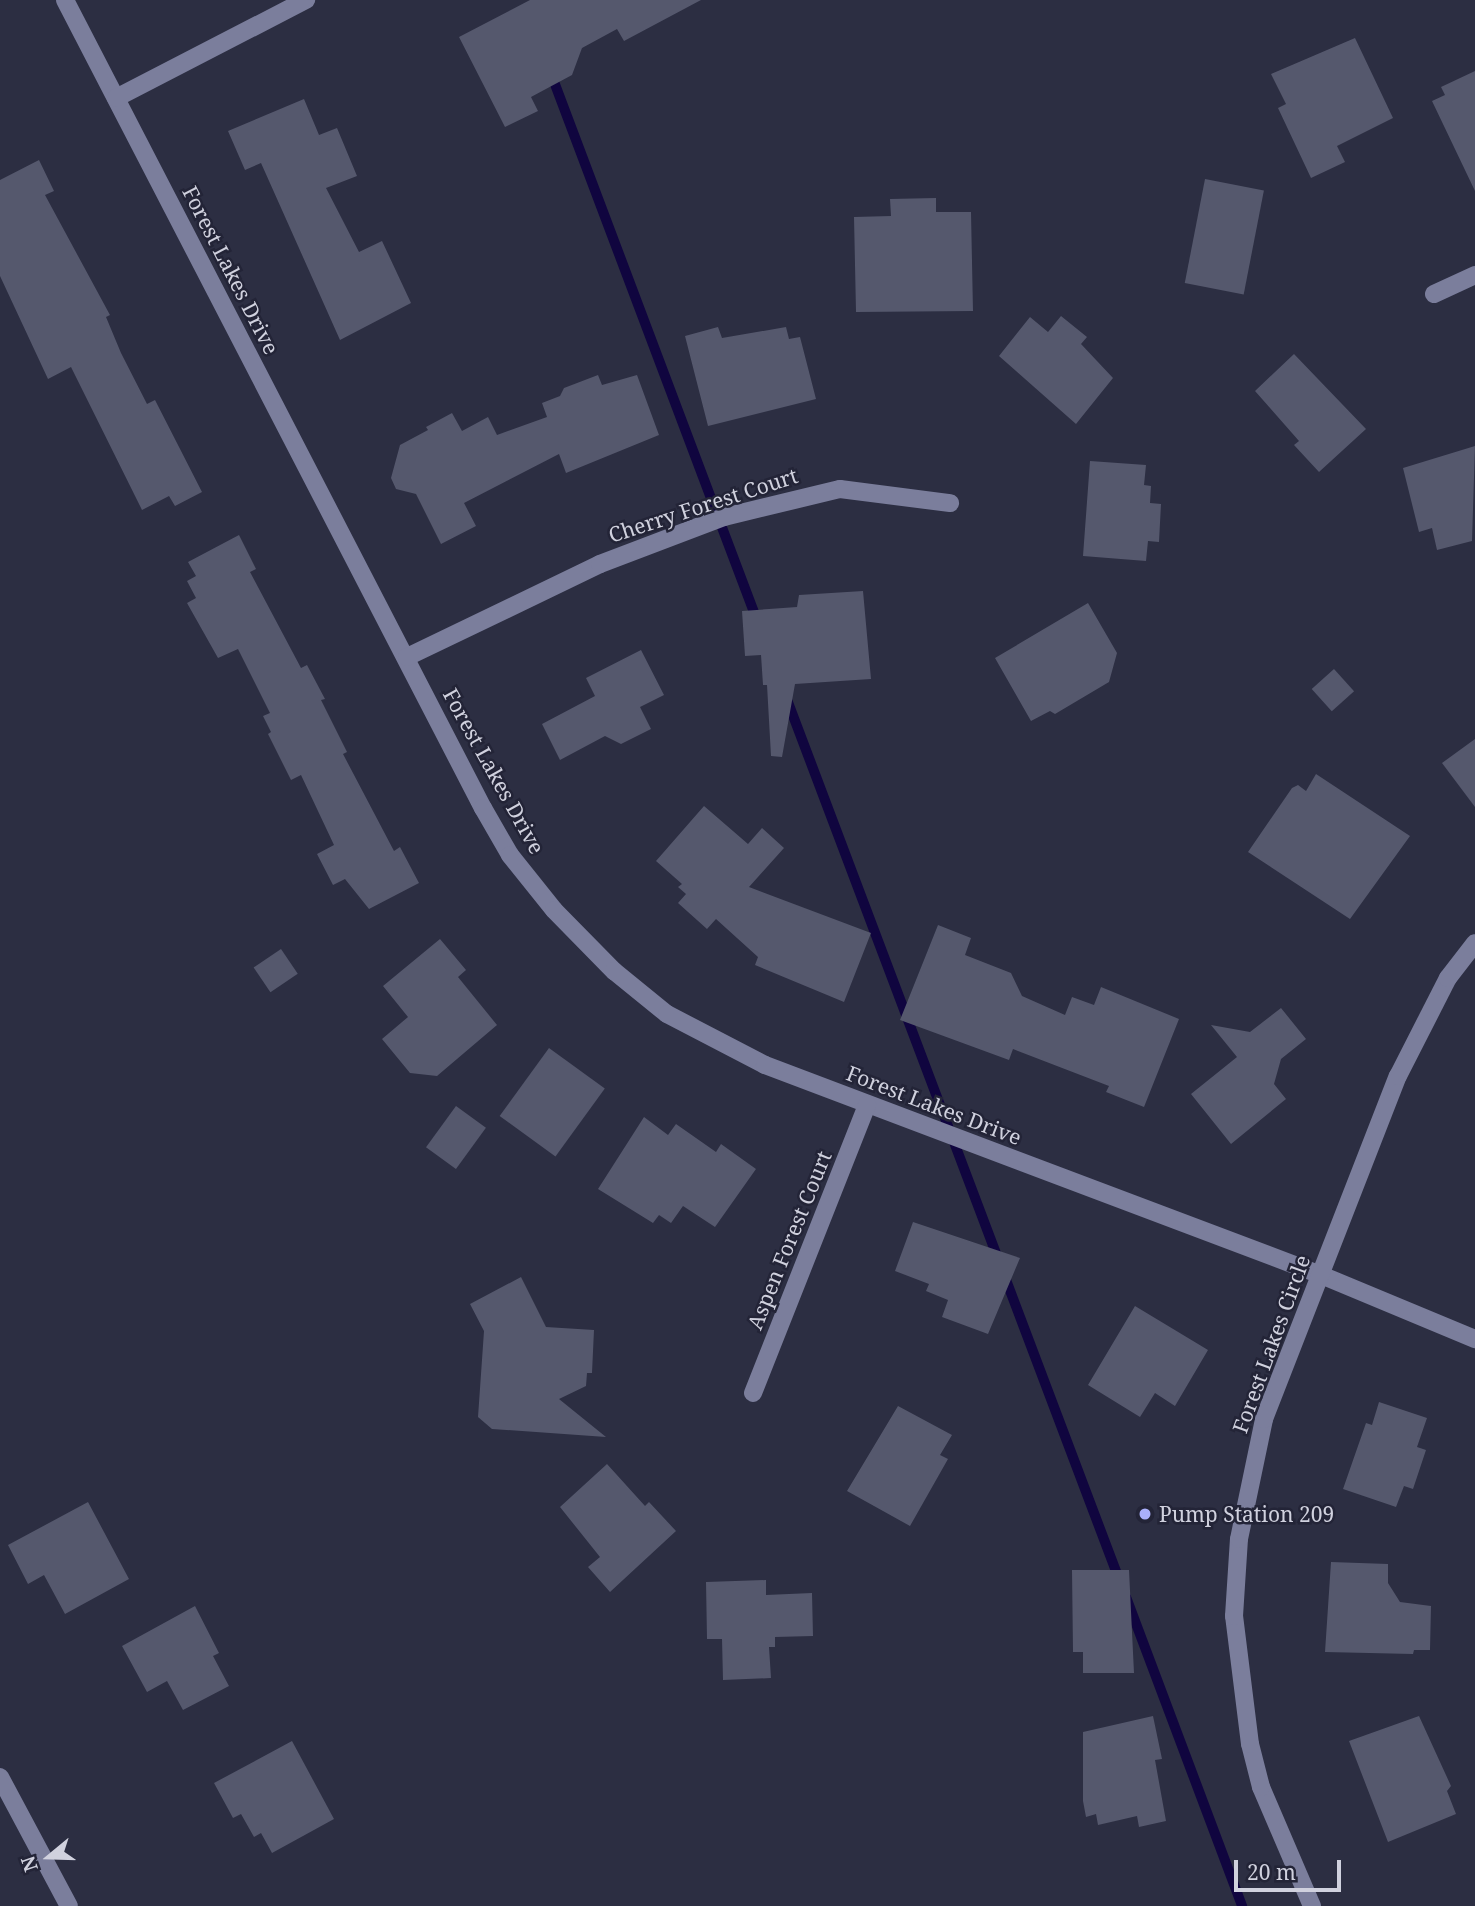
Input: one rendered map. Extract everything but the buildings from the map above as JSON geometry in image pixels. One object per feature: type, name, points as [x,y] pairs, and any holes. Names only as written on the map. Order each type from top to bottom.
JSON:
[{"type":"street","name":"Forest Lakes Drive","points":[[65,0],[510,855],[554,910],[614,971],[667,1014],[765,1065],[1321,1275],[1475,1339]]},
{"type":"street","points":[[116,98],[306,0]]},
{"type":"street","points":[[1434,294],[1475,275]]},
{"type":"street","name":"Cherry Forest Court","points":[[407,657],[600,564],[724,517],[840,489],[950,503]]},
{"type":"street","name":"Forest Lakes Circle","points":[[1312,1906],[1261,1787],[1242,1699],[1234,1616],[1239,1539],[1252,1465],[1264,1419],[1406,1056],[1448,978],[1475,943]]},
{"type":"street","name":"Aspen Forest Court","points":[[753,1393],[867,1105]]},
{"type":"street","points":[[0,1776],[69,1906]]},
{"type":"waterway","points":[[550,71],[758,623]]},
{"type":"waterway","points":[[786,697],[1120,1582]]},
{"type":"waterway","points":[[1126,1597],[1242,1906]]},
{"type":"place","name":"Pump Station 209","points":[[1145,1514]]}]
